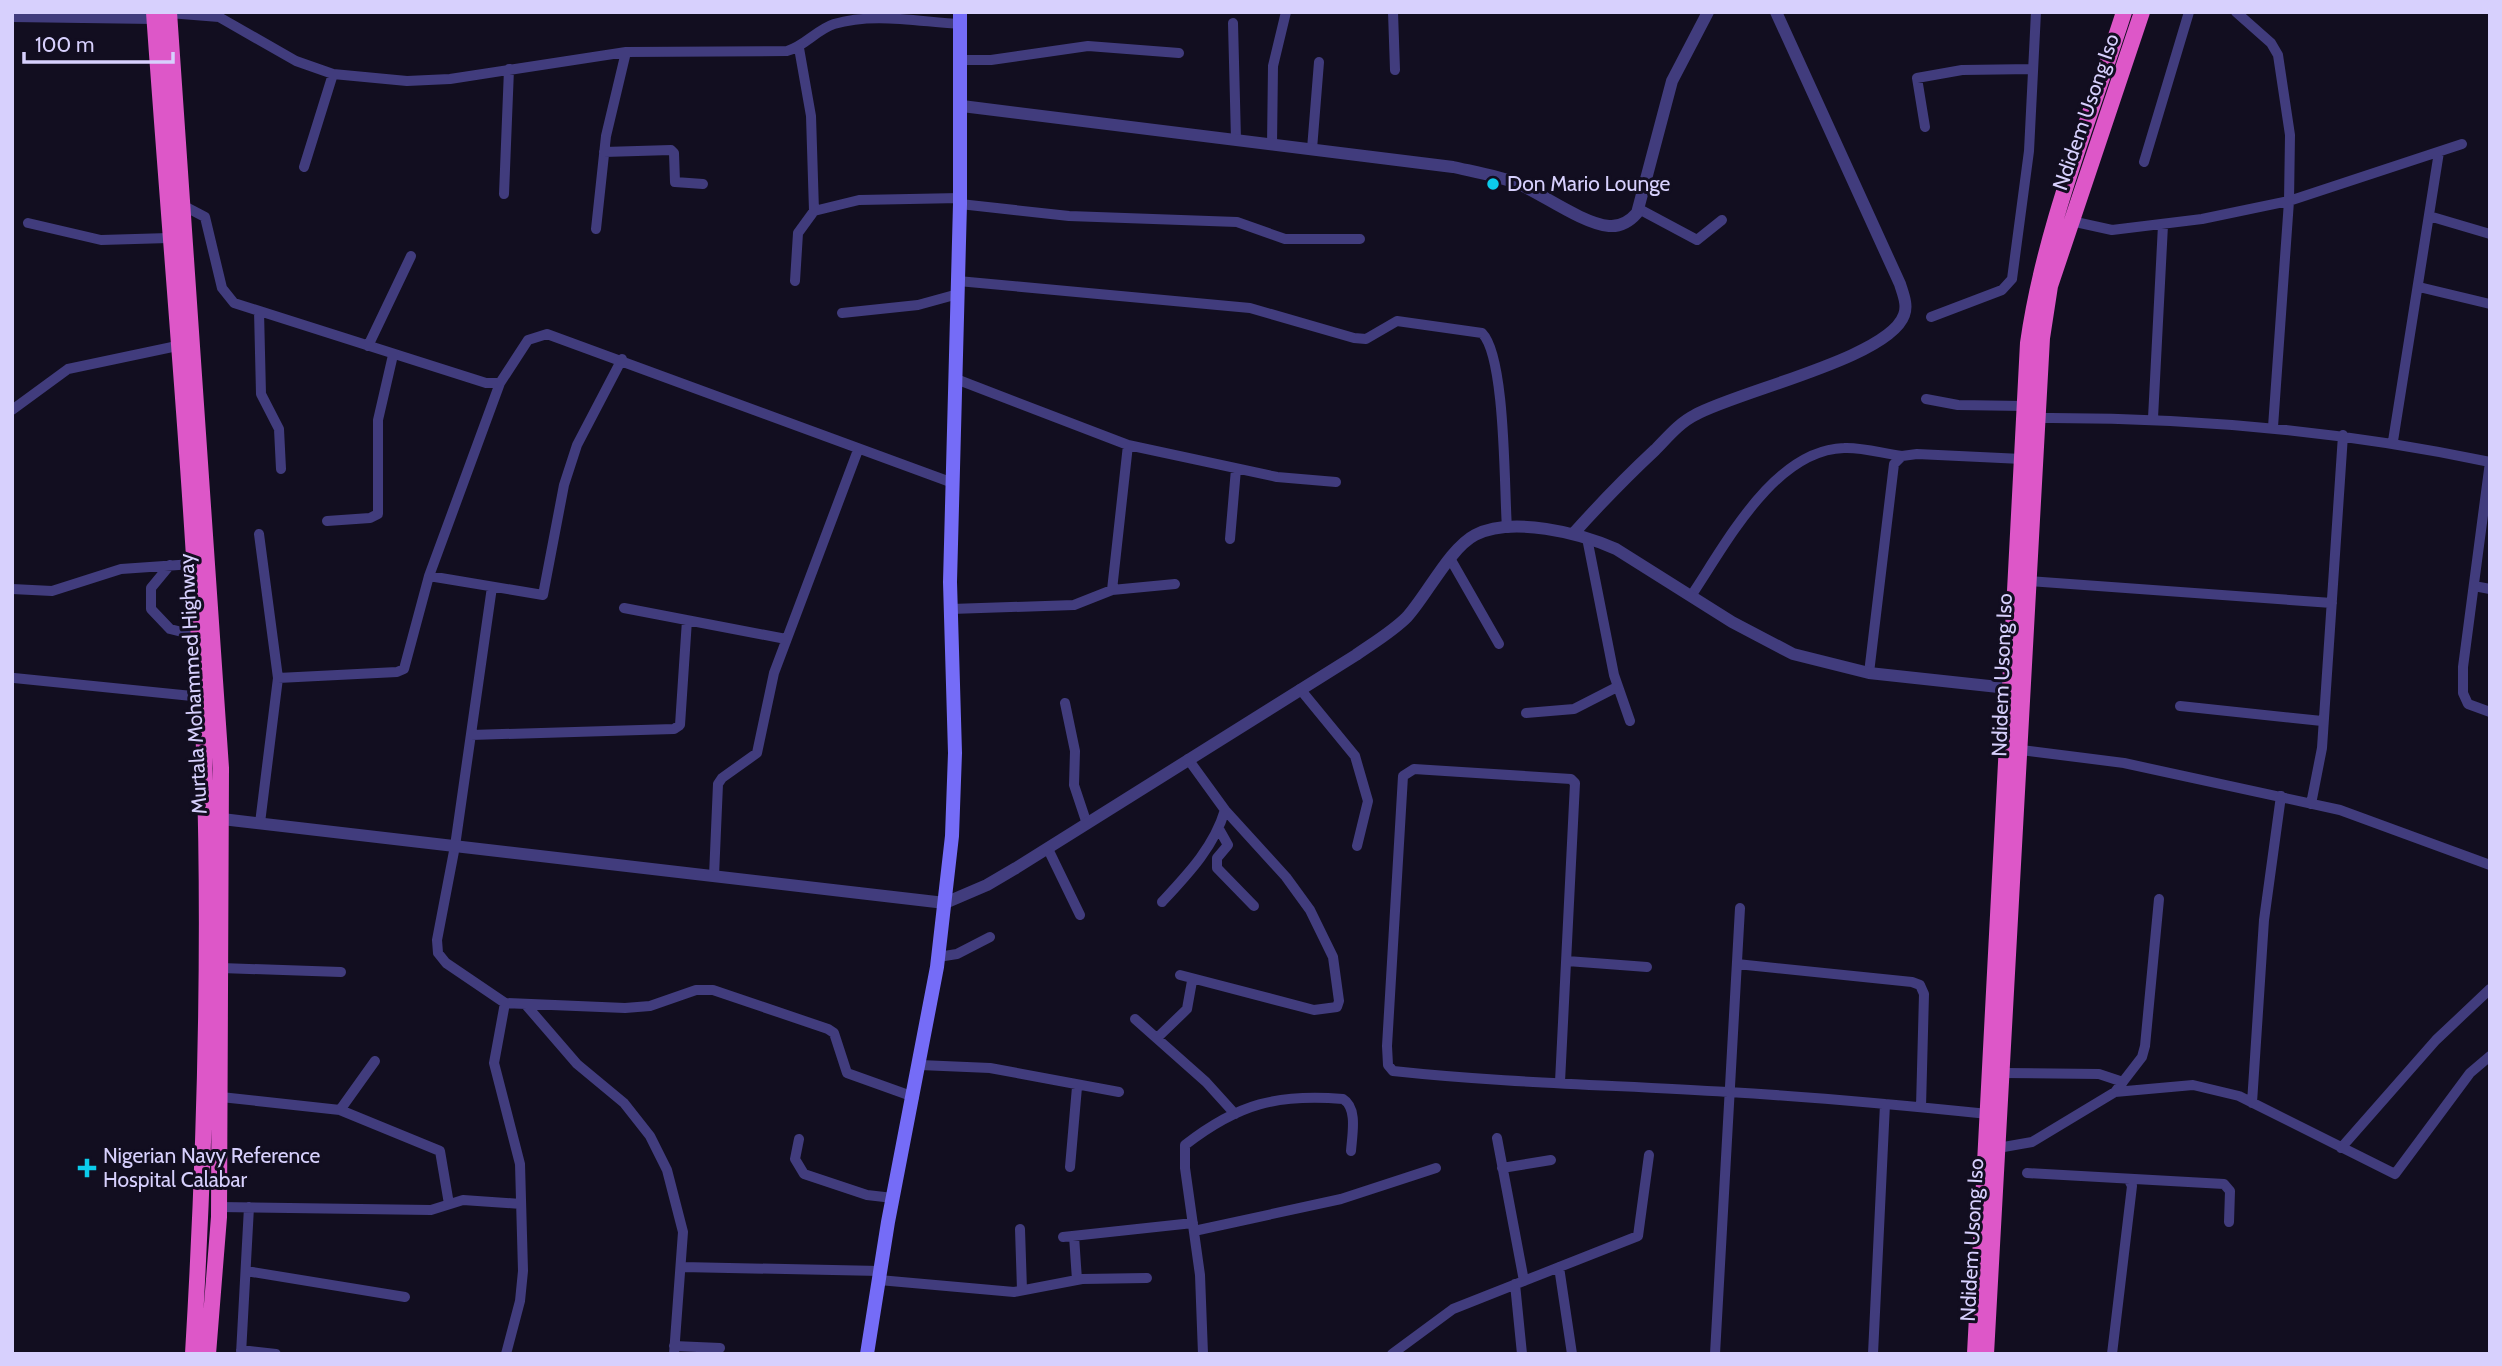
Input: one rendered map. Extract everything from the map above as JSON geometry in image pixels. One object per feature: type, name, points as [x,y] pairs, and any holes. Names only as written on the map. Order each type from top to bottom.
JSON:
[{"type":"highway","name":"Ndidem Usong Iso","points":[[1986,1354],[2021,750],[2018,689],[2022,459],[2028,343],[2038,287],[2063,197],[2124,12]]},
{"type":"highway","name":"Ndidem Usong Iso","points":[[1975,1354],[1988,1114],[2046,306],[2071,222],[2142,12]]},
{"type":"highway","name":"Murtala Mohammed Highway","points":[[161,14],[184,206],[221,768],[219,1207],[208,1354]]},
{"type":"highway","name":"Murtala Mohammed Highway","points":[[161,14],[169,238],[202,697],[205,1030],[202,1203],[193,1354]]},
{"type":"main road","points":[[867,1354],[938,957],[952,836],[955,753],[951,609],[961,18]]},
{"type":"street","points":[[830,25],[831,12]]},
{"type":"street","points":[[1272,145],[1273,66],[1286,12]]},
{"type":"street","points":[[1393,12],[1395,70]]},
{"type":"street","points":[[961,106],[1453,167],[1519,185],[1608,226],[1630,221],[1639,209],[1672,81],[1708,12]]},
{"type":"street","points":[[1573,534],[1607,496],[1695,415],[1841,360],[1881,341],[1897,328],[1905,314],[1906,304],[1900,284],[1776,12]]},
{"type":"street","points":[[1931,317],[2002,290],[2012,279],[2029,151],[2036,12]]},
{"type":"street","points":[[2144,162],[2189,12]]},
{"type":"street","points":[[2236,12],[2271,43],[2282,66],[2290,135],[2289,201],[2273,427]]},
{"type":"street","points":[[12,17],[161,14],[219,17],[296,61],[333,74],[428,81],[626,52],[773,53],[799,48],[830,25],[857,18],[961,18]]},
{"type":"street","points":[[1233,23],[1236,140]]},
{"type":"street","points":[[962,60],[991,60],[1088,46],[1179,53]]},
{"type":"street","points":[[795,281],[798,233],[814,211],[811,116],[799,48]]},
{"type":"street","points":[[596,229],[604,152],[626,52]]},
{"type":"street","points":[[1312,149],[1319,62]]},
{"type":"street","points":[[504,194],[509,69]]},
{"type":"street","points":[[1925,127],[1917,78],[1962,70],[2033,69]]},
{"type":"street","points":[[304,167],[333,74]]},
{"type":"street","points":[[2071,222],[2104,230],[2163,225],[2289,201],[2462,144]]},
{"type":"street","points":[[604,152],[671,150],[674,153],[675,182],[703,184]]},
{"type":"street","points":[[2393,441],[2439,152]]},
{"type":"street","points":[[814,211],[859,200],[960,201],[1069,216],[1237,222],[1285,239],[1360,239]]},
{"type":"street","points":[[184,206],[205,216],[214,259],[228,297],[234,303],[486,383],[500,383]]},
{"type":"street","points":[[1639,209],[1697,240],[1722,220]]},
{"type":"street","points":[[2429,216],[2490,234]]},
{"type":"street","points":[[28,223],[102,240],[169,238]]},
{"type":"street","points":[[2153,418],[2163,225]]},
{"type":"street","points":[[368,346],[411,256]]},
{"type":"street","points":[[842,313],[918,305],[958,287],[1250,308],[1354,338],[1366,339],[1397,321],[1482,333],[1490,344],[1499,394],[1507,527]]},
{"type":"street","points":[[2419,287],[2490,304]]},
{"type":"street","points":[[259,312],[261,394],[279,429],[281,468]]},
{"type":"street","points":[[278,678],[397,672],[404,669],[429,576],[500,383],[528,340],[537,335],[547,334],[622,359],[664,379],[953,483]]},
{"type":"street","points":[[12,410],[68,369],[177,346]]},
{"type":"street","points":[[327,521],[370,518],[378,514],[378,420],[394,355]]},
{"type":"street","points":[[429,576],[543,595],[564,485],[577,445],[622,359]]},
{"type":"street","points":[[956,379],[1128,445],[1277,477],[1336,482]]},
{"type":"street","points":[[1926,399],[1972,406],[2024,406]]},
{"type":"street","points":[[2036,418],[2153,418],[2273,427],[2393,441],[2490,462],[2463,693],[2468,704],[2490,712]]},
{"type":"street","points":[[2311,804],[2322,748],[2343,435]]},
{"type":"street","points":[[1112,590],[1128,445]]},
{"type":"street","points":[[1691,596],[1769,486],[1787,470],[1813,454],[1844,448],[1902,456],[2022,459]]},
{"type":"street","points":[[714,876],[718,784],[722,778],[757,753],[774,673],[858,450]]},
{"type":"street","points":[[1869,673],[1891,472],[1902,456]]},
{"type":"street","points":[[1230,539],[1236,469]]},
{"type":"street","points":[[222,819],[945,903],[987,885],[1048,849],[1391,631],[1475,535],[1507,527],[1573,534],[1616,550],[1780,649],[1869,673],[2018,689]]},
{"type":"street","points":[[259,534],[278,678],[260,823]]},
{"type":"street","points":[[1587,538],[1617,687],[1630,721]]},
{"type":"street","points":[[1451,560],[1499,644]]},
{"type":"street","points":[[12,589],[52,591],[121,569],[193,564]]},
{"type":"street","points":[[170,565],[151,589],[150,609],[170,629],[198,636]]},
{"type":"street","points":[[2027,581],[2148,587],[2332,603]]},
{"type":"street","points":[[951,609],[1074,605],[1112,590],[1175,584]]},
{"type":"street","points":[[2474,586],[2490,589]]},
{"type":"street","points":[[492,587],[455,846],[437,940],[438,953],[446,963],[505,1003],[625,1008],[650,1006],[696,990],[713,990],[834,1033],[847,1073],[914,1097]]},
{"type":"street","points":[[624,608],[786,639]]},
{"type":"street","points":[[471,735],[674,729],[680,725],[687,620]]},
{"type":"street","points":[[14,678],[202,697]]},
{"type":"street","points":[[1526,713],[1574,709],[1617,687]]},
{"type":"street","points":[[1300,689],[1355,756],[1368,801],[1357,846]]},
{"type":"street","points":[[1065,703],[1073,737],[1074,785],[1087,824]]},
{"type":"street","points":[[2180,706],[2322,722]]},
{"type":"street","points":[[2021,750],[2124,763],[2281,796],[2382,823],[2490,865]]},
{"type":"street","points":[[1180,975],[1192,981],[1314,1010],[1337,1007],[1339,1001],[1333,957],[1315,919],[1286,877],[1225,810],[1188,759]]},
{"type":"street","points":[[1560,1082],[1575,783],[1570,779],[1414,769],[1407,772],[1403,776],[1402,788],[1387,1046],[1388,1065],[1393,1071],[1560,1082],[1731,1092],[1988,1114]]},
{"type":"street","points":[[2252,1103],[2264,920],[2281,796]]},
{"type":"street","points":[[1162,902],[1194,868],[1219,829],[1225,810]]},
{"type":"street","points":[[1219,829],[1228,845],[1217,858],[1217,868],[1254,906]]},
{"type":"street","points":[[1048,849],[1080,915]]},
{"type":"street","points":[[1998,1149],[2032,1142],[2115,1092],[2142,1057],[2159,900]]},
{"type":"street","points":[[1715,1354],[1740,908]]},
{"type":"street","points":[[938,957],[957,954],[990,937]]},
{"type":"street","points":[[1567,961],[1647,967]]},
{"type":"street","points":[[1737,964],[1920,985],[1924,994],[1921,1107]]},
{"type":"street","points":[[221,968],[341,972]]},
{"type":"street","points":[[1157,1038],[1187,1009],[1192,981]]},
{"type":"street","points":[[2341,1148],[2436,1040],[2490,989]]},
{"type":"street","points":[[505,1003],[494,1063],[520,1164],[522,1285],[506,1354]]},
{"type":"street","points":[[526,1005],[578,1064],[624,1104],[650,1136],[667,1170],[683,1232],[674,1350],[720,1348]]},
{"type":"street","points":[[1135,1019],[1206,1082],[1235,1114]]},
{"type":"street","points":[[2115,1092],[2193,1085],[2209,1087],[2252,1103],[2392,1174],[2397,1172],[2470,1073],[2490,1056]]},
{"type":"street","points":[[340,1110],[375,1061]]},
{"type":"street","points":[[920,1065],[990,1068],[1077,1087],[1119,1092]]},
{"type":"street","points":[[2002,1073],[2099,1074],[2123,1082]]},
{"type":"street","points":[[1070,1167],[1077,1087]]},
{"type":"street","points":[[1203,1354],[1185,1145],[1235,1114],[1273,1098],[1300,1096],[1343,1098],[1352,1110],[1351,1152]]},
{"type":"street","points":[[221,1097],[340,1110],[440,1151],[449,1205]]},
{"type":"street","points":[[1872,1354],[1885,1104]]},
{"type":"street","points":[[1497,1138],[1520,1283],[1522,1354]]},
{"type":"street","points":[[799,1139],[795,1158],[804,1174],[867,1195],[893,1198]]},
{"type":"street","points":[[1392,1354],[1442,1315],[1638,1236],[1648,1155]]},
{"type":"street","points":[[1502,1168],[1550,1160]]},
{"type":"street","points":[[1077,1280],[1068,1236],[1193,1227],[1341,1199],[1436,1168]]},
{"type":"street","points":[[2027,1173],[2123,1176],[2132,1186],[2112,1354]]},
{"type":"street","points":[[2129,1180],[2224,1184],[2230,1191],[2229,1222]]},
{"type":"street","points":[[219,1207],[431,1210],[479,1199],[521,1204]]},
{"type":"street","points":[[249,1208],[241,1352],[276,1354]]},
{"type":"street","points":[[1020,1229],[1022,1290]]},
{"type":"street","points":[[682,1267],[879,1275],[1022,1290],[1077,1280],[1147,1278]]},
{"type":"street","points":[[1559,1267],[1572,1354]]},
{"type":"street","points":[[246,1271],[405,1297]]},
{"type":"place","name":"Don Mario Lounge","points":[[1493,184]]},
{"type":"place","name":"Nigerian Navy Reference Hospital Calabar","points":[[87,1168]]}]
